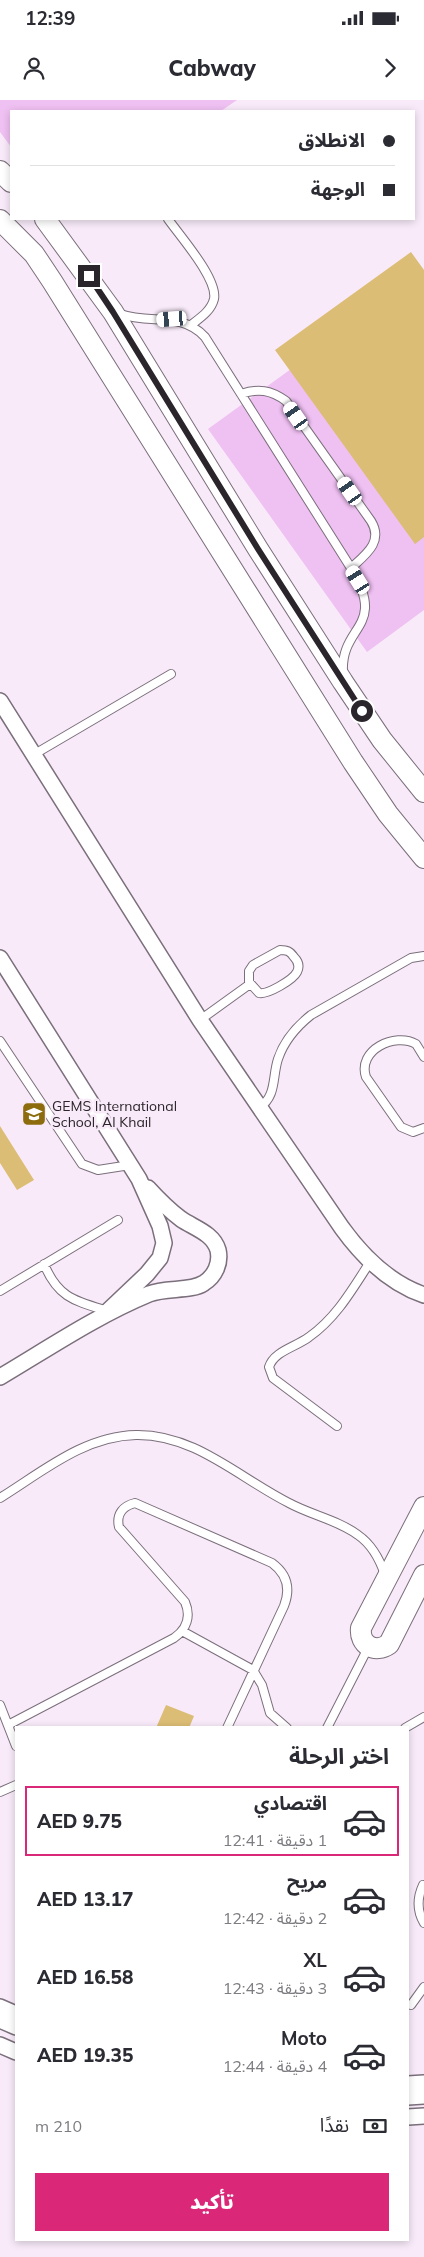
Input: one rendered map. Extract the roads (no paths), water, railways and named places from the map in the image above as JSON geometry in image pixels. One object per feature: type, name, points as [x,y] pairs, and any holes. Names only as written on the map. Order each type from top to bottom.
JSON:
[{"type":"street","points":[[0,171],[10,181]]},
{"type":"street","points":[[0,220],[34,254],[82,327],[357,769],[388,814],[424,858]]},
{"type":"street","points":[[47,220],[113,312],[258,549],[343,682],[382,740],[424,792]]},
{"type":"street","points":[[0,701],[200,1020],[350,1240],[370,1262],[394,1280],[424,1294]]},
{"type":"street","points":[[0,958],[140,1179],[166,1207],[207,1234],[214,1241],[218,1250],[218,1260],[211,1278],[203,1284],[193,1288],[157,1291],[108,1311],[0,1377]]},
{"type":"street","points":[[108,1311],[147,1274],[163,1251],[164,1243],[160,1226],[140,1179]]},
{"type":"street","points":[[424,1507],[361,1628],[362,1638],[369,1646],[379,1648],[388,1644],[424,1575]]},
{"type":"street","points":[[0,2007],[15,2014]]},
{"type":"street","points":[[0,2020],[15,2027]]},
{"type":"street","points":[[0,2045],[15,2052]]},
{"type":"street","points":[[409,2084],[424,2083]]},
{"type":"street","points":[[409,2097],[424,2096]]},
{"type":"street","points":[[409,2118],[424,2116]]},
{"type":"lane","points":[[169,220],[210,279],[214,291],[209,310],[191,325]]},
{"type":"lane","points":[[113,312],[139,319],[172,319],[191,325],[205,337],[351,568],[363,589],[366,608],[360,629],[344,655],[343,682]]},
{"type":"lane","points":[[241,394],[260,390],[278,395],[286,401],[374,526],[376,532],[374,544],[351,568]]},
{"type":"lane","points":[[33,755],[171,674]]},
{"type":"lane","points":[[288,950],[297,961],[298,968],[295,974],[266,994],[259,994],[250,984],[248,974],[250,967],[277,951],[288,950]]},
{"type":"lane","points":[[259,1108],[265,1104],[272,1092],[275,1071],[284,1045],[300,1024],[310,1016],[411,958],[424,956]]},
{"type":"lane","points":[[200,1020],[250,984]]},
{"type":"lane","points":[[424,1057],[416,1044],[399,1039],[370,1052],[364,1064],[364,1071],[366,1077],[401,1127],[413,1132],[424,1128]]},
{"type":"lane","points":[[0,1041],[82,1164],[98,1170],[130,1165]]},
{"type":"lane","points":[[0,1291],[118,1220]]},
{"type":"lane","points":[[337,1426],[273,1378],[269,1367],[275,1356],[308,1338],[332,1317],[343,1304],[370,1262]]},
{"type":"lane","points":[[44,1264],[53,1282],[64,1294],[73,1300],[108,1311]]},
{"type":"lane","points":[[0,1498],[64,1457],[98,1441],[135,1435],[172,1439],[206,1453],[244,1478],[288,1503],[359,1535],[373,1550],[386,1580]]},
{"type":"lane","points":[[8,1725],[174,1638],[182,1631],[188,1614],[186,1602],[118,1527],[118,1516],[125,1507],[130,1504],[141,1504],[263,1559],[278,1568],[287,1582],[287,1598],[228,1726]]},
{"type":"lane","points":[[182,1631],[253,1670],[262,1685],[270,1713],[285,1726]]},
{"type":"lane","points":[[328,1726],[369,1646]]},
{"type":"lane","points":[[0,1705],[15,1743]]},
{"type":"lane","points":[[408,1726],[424,1717]]},
{"type":"lane","points":[[0,1792],[15,1785]]},
{"type":"lane","points":[[424,1885],[418,1900],[418,1907],[424,1924]]},
{"type":"lane","points":[[411,2005],[424,1988]]},
{"type":"place","name":"GEMS International School, Al Khail","points":[[34,1114]]}]
